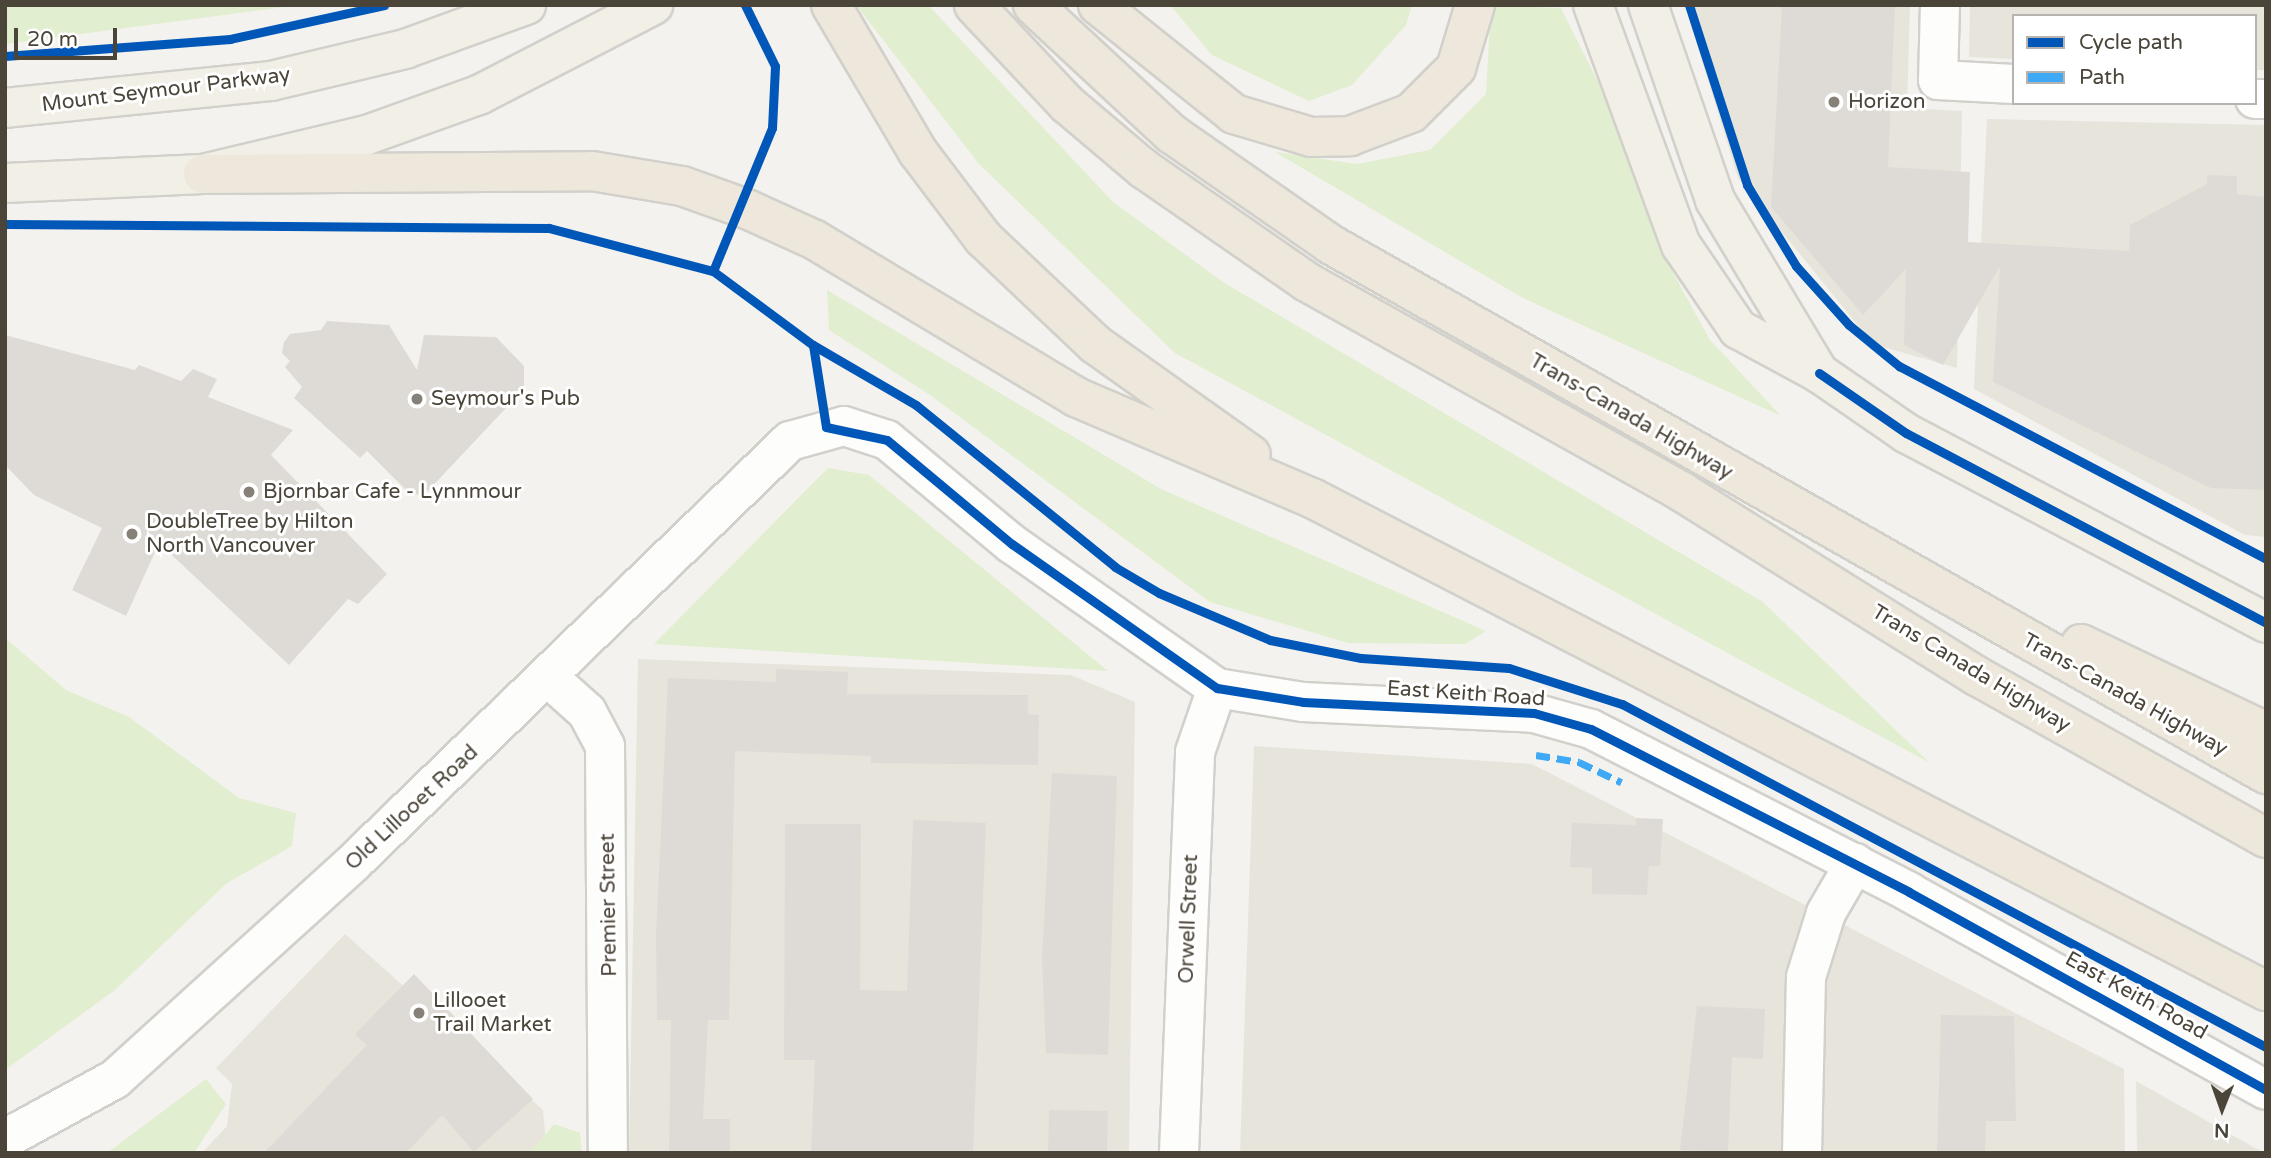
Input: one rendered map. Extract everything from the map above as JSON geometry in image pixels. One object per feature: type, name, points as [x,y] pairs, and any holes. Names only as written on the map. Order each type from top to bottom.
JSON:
[{"type":"highway","points":[[831,5],[918,152],[982,238],[1095,344],[1312,498]]},
{"type":"highway","name":"Trans-Canada Highway","points":[[974,5],[1067,104],[1221,226],[1397,337],[1682,492]]},
{"type":"highway","name":"Trans-Canada Highway","points":[[1033,5],[1098,71],[1246,189],[1420,298],[2266,774]]},
{"type":"highway","points":[[1098,5],[1234,114],[1311,137],[1350,136],[1411,113],[1456,68],[1475,5]]},
{"type":"highway","points":[[203,174],[471,167],[592,171],[682,186],[815,240],[1076,397],[1312,498],[2266,991]]},
{"type":"highway","name":"Trans Canada Highway","points":[[1682,492],[1977,676],[2266,838]]},
{"type":"highway","points":[[1781,502],[2266,732]]},
{"type":"main road","name":"Mount Seymour Parkway","points":[[5,108],[271,81],[405,49],[526,5]]},
{"type":"main road","points":[[5,183],[203,174],[423,117],[557,59],[653,5]]},
{"type":"main road","points":[[1593,5],[1681,246],[1738,329],[1819,373],[1906,433],[2266,623]]},
{"type":"main road","points":[[1648,5],[1715,200],[1819,373]]},
{"type":"street","points":[[1940,5],[1938,80],[2012,83]]},
{"type":"street","name":"East Keith Road","points":[[790,441],[844,426],[887,440],[1033,560],[1217,688],[1303,702],[1560,718],[1855,863],[2266,1090]]},
{"type":"street","name":"Old Lillooet Road","points":[[5,1139],[115,1079],[549,678],[790,441]]},
{"type":"street","name":"Premier Street","points":[[549,678],[587,712],[605,746],[608,1153]]},
{"type":"street","name":"Orwell Street","points":[[1179,1153],[1195,752],[1217,688]]},
{"type":"street","points":[[1802,1153],[1806,977],[1826,913],[1855,863]]},
{"type":"shaded area","points":[[1685,5],[1910,5],[1907,108],[1962,111],[1957,368],[1873,344],[1738,178]]},
{"type":"shaded area","points":[[1970,5],[2266,5],[2266,70],[2257,70],[2257,14],[2012,14],[2012,59],[1969,57]]},
{"type":"shaded area","points":[[1987,119],[2266,125],[2266,537],[2245,535],[1974,389]]},
{"type":"shaded area","points":[[638,659],[1071,675],[1135,702],[1129,1153],[629,1153]]},
{"type":"shaded area","points":[[1254,746],[1532,764],[2124,1069],[2125,1153],[1240,1153]]},
{"type":"shaded area","points":[[345,934],[543,1110],[547,1153],[202,1153],[227,1126],[232,1084],[216,1068]]},
{"type":"shaded area","points":[[2136,1081],[2264,1153],[2137,1153]]},
{"type":"green space","points":[[5,5],[300,5],[5,44]]},
{"type":"green space","points":[[856,5],[928,5],[1113,202],[1223,282],[1763,602],[1930,763],[1175,353],[979,164]]},
{"type":"green space","points":[[1170,5],[1412,5],[1406,25],[1352,85],[1309,101],[1212,55]]},
{"type":"green space","points":[[1491,5],[1561,8],[1598,82],[1671,269],[1710,340],[1781,416],[1523,298],[1275,152],[1357,164],[1430,150],[1486,94]]},
{"type":"green space","points":[[827,290],[1161,489],[1486,631],[1465,644],[1348,643],[1210,602],[930,395],[829,330]]},
{"type":"green space","points":[[828,468],[869,475],[1108,671],[654,644]]},
{"type":"green space","points":[[5,638],[66,690],[129,717],[239,798],[296,813],[292,846],[227,883],[115,990],[5,1070]]},
{"type":"green space","points":[[206,1079],[226,1104],[194,1153],[107,1153]]},
{"type":"green space","points":[[554,1124],[580,1133],[582,1153],[529,1153]]},
{"type":"building","points":[[1782,5],[1895,5],[1888,167],[1970,172],[1968,242],[2129,251],[2130,225],[2207,184],[2207,175],[2237,176],[2237,194],[2266,197],[2266,490],[2211,488],[1993,382],[2000,266],[1943,365],[1904,345],[1906,269],[1863,315],[1771,207]]},
{"type":"building","points":[[327,321],[389,325],[417,370],[424,335],[496,337],[524,366],[524,389],[425,494],[411,495],[367,451],[360,458],[294,398],[302,387],[285,367],[290,361],[282,353],[284,342],[290,334],[321,330]]},
{"type":"building","points":[[5,335],[135,370],[139,365],[181,381],[193,369],[217,379],[208,397],[293,430],[271,455],[387,574],[358,604],[348,599],[289,665],[159,543],[126,616],[72,590],[102,528],[34,495],[5,465]]},
{"type":"building","points":[[776,669],[848,672],[847,694],[1028,695],[1028,714],[1039,715],[1038,765],[871,763],[871,756],[735,751],[729,1020],[708,1020],[703,1119],[730,1119],[730,1153],[669,1153],[671,1020],[657,1020],[656,936],[668,678],[776,682]]},
{"type":"building","points":[[1052,773],[1117,776],[1108,1055],[1046,1053],[1042,958]]},
{"type":"building","points":[[1636,818],[1663,819],[1660,866],[1649,866],[1647,895],[1592,894],[1592,868],[1570,867],[1572,823],[1636,825]]},
{"type":"building","points":[[913,820],[986,823],[973,1153],[811,1153],[815,1060],[784,1060],[785,824],[861,824],[860,990],[907,991]]},
{"type":"building","points":[[414,974],[533,1099],[474,1152],[442,1115],[406,1153],[264,1153],[367,1045],[355,1034]]},
{"type":"building","points":[[1697,1006],[1765,1009],[1763,1059],[1732,1057],[1728,1152],[1680,1150]]},
{"type":"building","points":[[1941,1015],[2014,1016],[2016,1121],[1986,1121],[1985,1153],[1937,1153]]},
{"type":"building","points":[[1049,1110],[1108,1111],[1107,1153],[1048,1153]]},
{"type":"marked path","points":[[1536,755],[1579,762],[1621,782]]},
{"type":"cycle path","points":[[5,56],[230,39],[384,5]]},
{"type":"cycle path","points":[[713,271],[772,128],[775,66],[745,5]]},
{"type":"cycle path","points":[[1689,5],[1747,185],[1796,266],[1849,325],[1899,366],[2266,559]]},
{"type":"cycle path","points":[[5,224],[549,228],[713,271],[813,345],[916,405],[1115,567],[1159,593],[1270,640],[1361,658],[1509,668],[1622,704],[2266,1047]]},
{"type":"cycle path","points":[[813,345],[826,427],[887,440],[1012,544],[1217,688],[1303,702],[1534,713],[1591,729],[1909,892],[2266,1090]]},
{"type":"cycle path","points":[[1819,373],[1906,433],[2266,623]]},
{"type":"place","name":"Horizon","points":[[1834,102]]},
{"type":"place","name":"Seymour's Pub","points":[[417,399]]},
{"type":"place","name":"Bjornbar Cafe - Lynnmour","points":[[249,492]]},
{"type":"place","name":"DoubleTree by Hilton North Vancouver","points":[[132,534]]},
{"type":"place","name":"Lillooet Trail Market","points":[[419,1013]]}]
